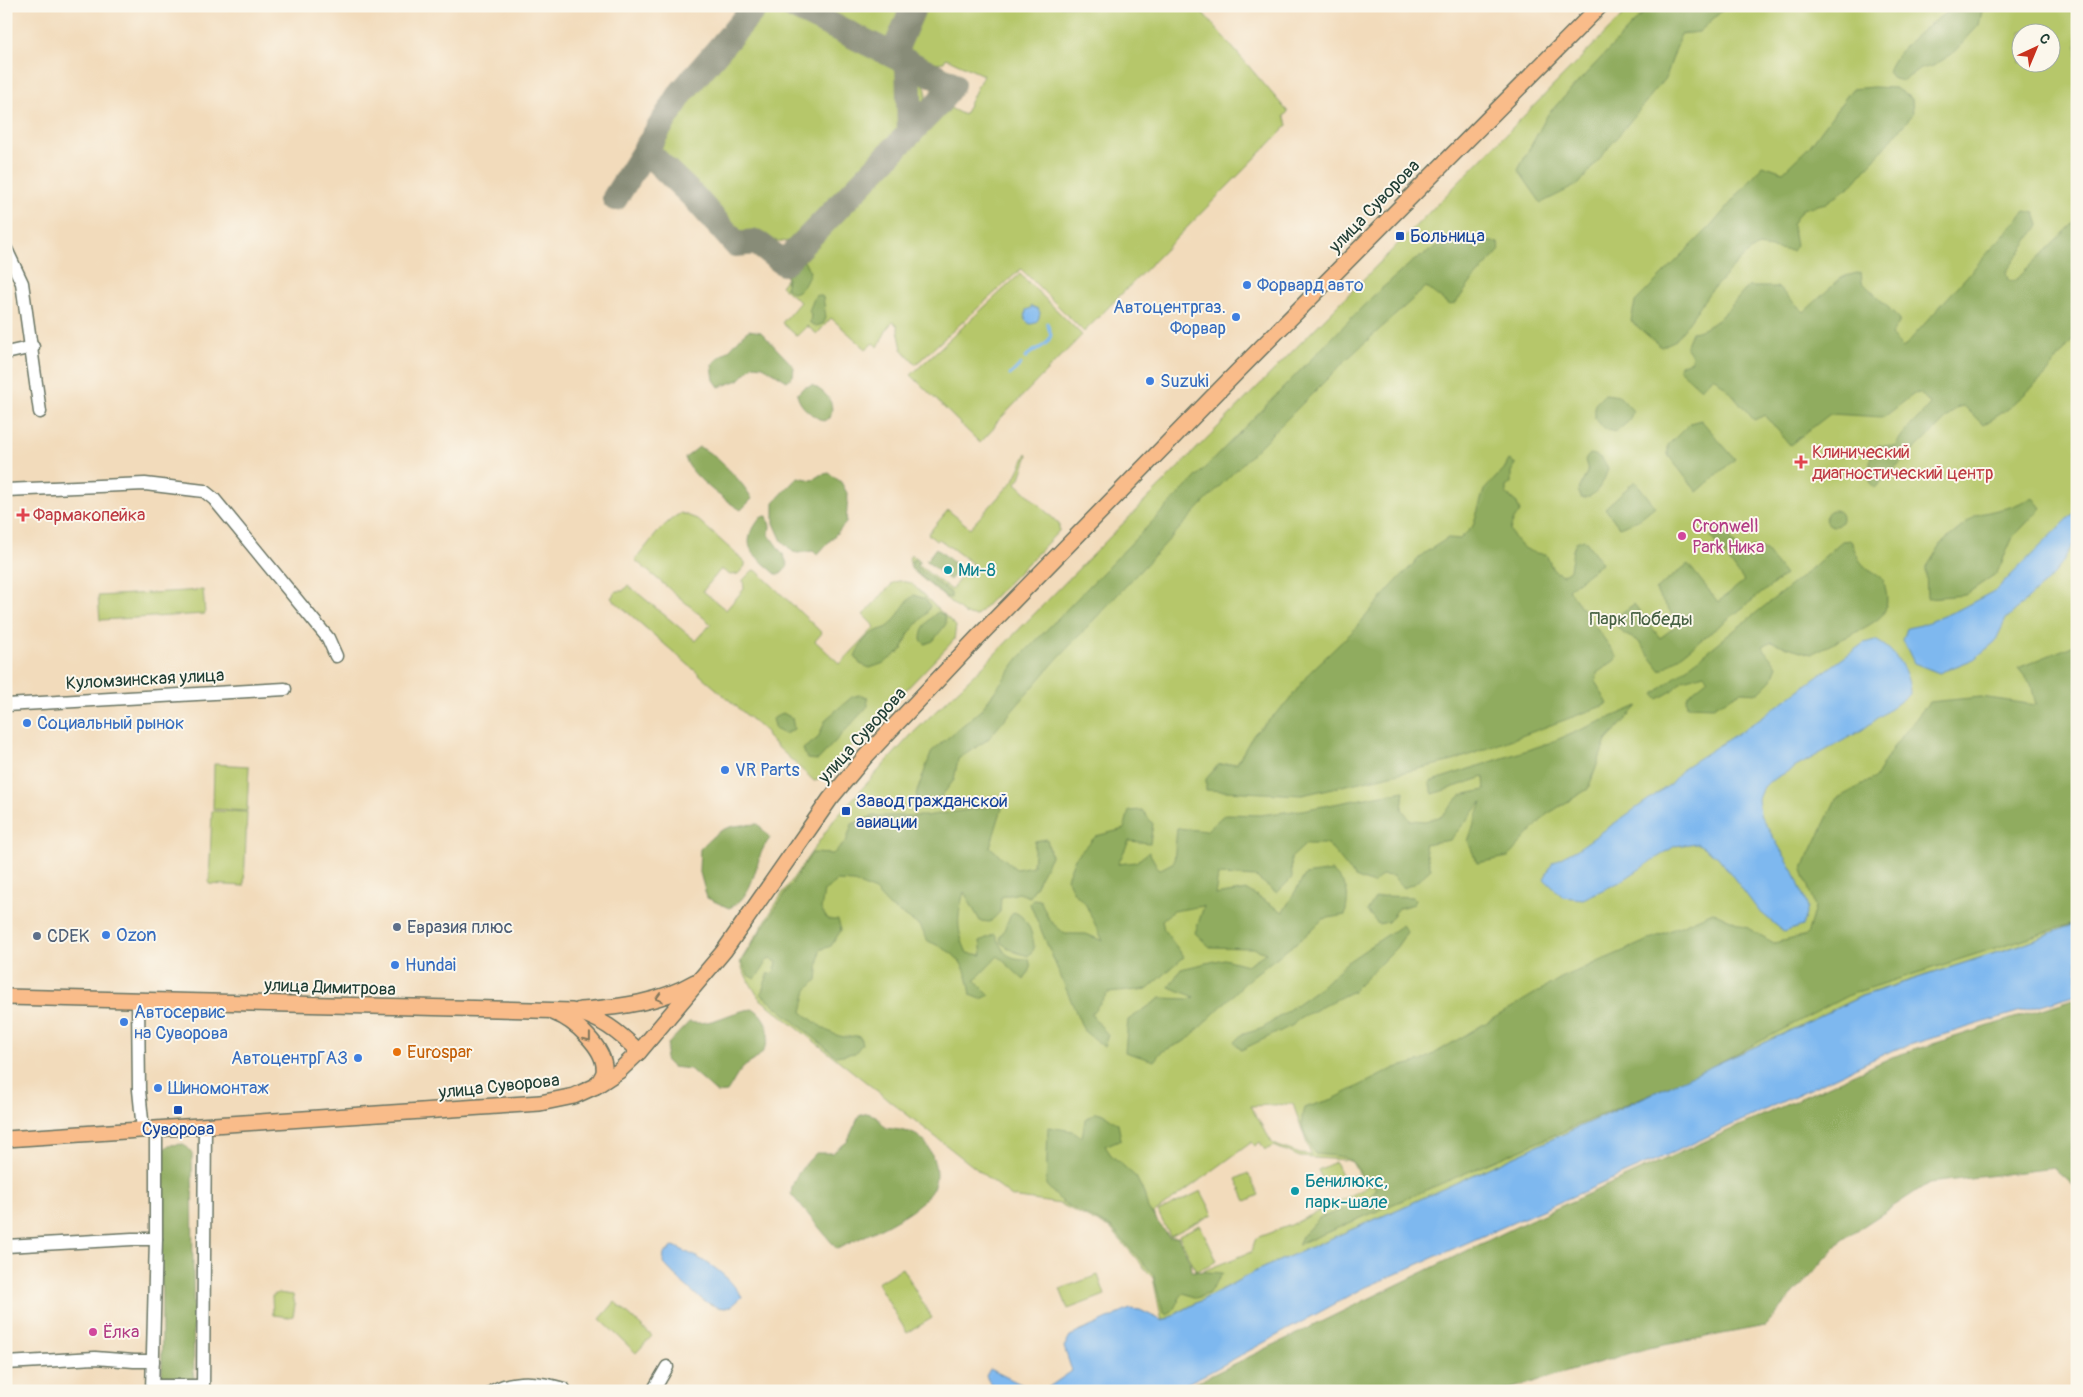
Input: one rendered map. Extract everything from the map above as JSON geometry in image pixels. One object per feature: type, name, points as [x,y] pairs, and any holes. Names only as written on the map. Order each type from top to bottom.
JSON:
[{"type":"main road","name":"улица Суворова","points":[[6,1139],[533,1104],[566,1098],[596,1086],[619,1071],[639,1052],[702,978],[734,937],[830,800],[878,742],[1196,413],[1600,6]]},
{"type":"main road","points":[[572,1011],[611,1008],[656,999],[681,990],[702,978]]},
{"type":"main road","name":"улица Димитрова","points":[[6,997],[572,1011],[586,1014],[612,1029],[639,1052]]},
{"type":"main road","points":[[549,1011],[571,1020],[596,1048],[602,1059],[604,1070],[596,1086]]},
{"type":"street","points":[[6,249],[22,283],[33,348],[40,412]]},
{"type":"street","points":[[6,353],[33,348]]},
{"type":"street","points":[[6,490],[145,484],[204,491],[214,499],[328,638],[336,656]]},
{"type":"street","name":"Куломзинская улица","points":[[6,705],[285,689]]},
{"type":"street","points":[[138,1001],[138,1090],[149,1130],[156,1240],[152,1388],[203,1389],[205,1126]]},
{"type":"street","points":[[6,1246],[123,1239],[156,1240]]},
{"type":"street","points":[[6,1363],[95,1358],[134,1361],[152,1360]]},
{"type":"street","points":[[653,1391],[667,1367]]},
{"type":"street","points":[[493,1391],[516,1383],[533,1382],[550,1384],[564,1390]]},
{"type":"green space","points":[[808,6],[907,6],[892,35],[878,45],[817,15]]},
{"type":"green space","points":[[917,6],[1197,6],[1288,112],[1284,116],[1288,125],[1084,332],[1021,269],[916,364],[902,349],[897,325],[893,322],[888,327],[878,347],[873,343],[866,349],[831,318],[817,334],[807,326],[797,336],[782,323],[800,302],[781,286],[787,278],[785,276],[805,250],[937,111],[946,106],[964,115],[983,75],[946,58],[944,62],[916,65],[899,56],[901,39]]},
{"type":"green space","name":"Парк Победы","points":[[1632,6],[2077,6],[2077,923],[2020,945],[1861,996],[1785,1033],[1392,1212],[1258,1270],[1162,1321],[1153,1278],[1111,1229],[1060,1204],[1012,1197],[759,998],[744,973],[740,962],[782,894],[836,817],[912,734],[985,664]],"holes":[[[1293,1104],[1311,1155],[1300,1154],[1273,1144],[1250,1106]],[[1252,1142],[1255,1146],[1260,1142],[1265,1150],[1274,1146],[1300,1157],[1352,1162],[1366,1188],[1291,1225],[1256,1238],[1251,1252],[1188,1277],[1153,1214]]]},
{"type":"green space","points":[[1650,6],[1727,6],[1699,32],[1681,34],[1666,77],[1579,184],[1541,203],[1518,170],[1548,114]]},
{"type":"green space","points":[[1958,6],[1983,6],[1979,25],[1952,54],[1933,66],[1920,69],[1903,81],[1894,79],[1888,72],[1899,53],[1939,17]]},
{"type":"green space","points":[[773,9],[785,12],[892,64],[897,70],[900,79],[902,98],[897,136],[793,242],[737,238],[652,154],[652,150],[687,92],[748,20],[762,11]]},
{"type":"green space","points":[[910,73],[923,83],[926,89],[924,102],[912,121]]},
{"type":"green space","points":[[1873,87],[1895,88],[1912,99],[1913,114],[1853,184],[1826,203],[1802,209],[1792,224],[1796,246],[1792,251],[1758,246],[1744,256],[1709,293],[1676,340],[1661,347],[1631,321],[1635,302],[1712,225],[1763,165],[1783,172],[1809,147],[1852,89]]},
{"type":"green space","points":[[2025,211],[2035,213],[2039,225],[2006,272],[2008,280],[2015,281],[2077,220],[2077,334],[2045,376],[2008,409],[1983,425],[1964,406],[1958,407],[1875,488],[1869,482],[1872,478],[1871,455],[1879,445],[1895,447],[1906,430],[1930,405],[1920,393],[1914,394],[1884,417],[1830,414],[1790,445],[1765,415],[1754,420],[1733,395],[1713,376],[1700,388],[1679,369],[1680,365],[1691,361],[1692,355],[1686,347],[1692,332],[1700,330],[1716,321],[1748,287],[1777,287],[1804,312],[1842,277],[1861,272],[1862,282],[1900,319],[1891,335],[1903,348]]},
{"type":"green space","points":[[1453,236],[1498,243],[1500,250],[1472,281],[1455,304],[1449,305],[1426,287],[1347,359],[1215,491],[1057,659],[987,740],[958,759],[954,780],[934,806],[919,804],[916,794],[932,751],[981,710],[1019,658],[1372,297],[1412,262]]},
{"type":"green space","points":[[794,261],[804,261],[810,272],[802,288],[793,293],[786,288],[787,277],[785,272]]},
{"type":"green space","points":[[1020,274],[1082,335],[996,423],[994,428],[980,443],[911,375]]},
{"type":"green space","points":[[815,296],[823,297],[826,318],[823,324],[816,326],[810,323],[811,314],[809,311]]},
{"type":"green space","points":[[749,330],[761,332],[794,367],[793,376],[787,381],[763,366],[754,365],[739,380],[719,387],[714,380],[712,365]]},
{"type":"green space","points":[[812,385],[822,391],[831,402],[832,412],[830,418],[823,421],[807,410],[798,399],[797,394],[803,388]]},
{"type":"green space","points":[[1605,394],[1619,396],[1633,411],[1629,421],[1616,432],[1604,429],[1595,418],[1595,404]]},
{"type":"green space","points":[[1701,420],[1735,459],[1697,492],[1668,455],[1668,445],[1690,423]]},
{"type":"green space","points":[[699,447],[721,462],[748,492],[752,499],[741,510],[709,487],[688,465],[685,458]]},
{"type":"green space","points":[[1027,453],[1028,455],[1020,478],[1016,483],[1059,524],[1059,531],[976,616],[966,615],[911,569],[909,558],[911,555],[920,561],[918,565],[951,590],[972,563],[939,539],[936,541],[928,534],[948,510],[970,528],[1014,480]]},
{"type":"green space","points":[[1590,454],[1601,458],[1608,468],[1599,488],[1591,495],[1581,498],[1578,492],[1588,470],[1585,460]]},
{"type":"green space","points":[[1509,460],[1516,464],[1511,472],[1511,483],[1506,487],[1506,494],[1517,503],[1520,512],[1514,519],[1510,530],[1516,540],[1524,548],[1540,554],[1546,554],[1553,570],[1562,575],[1570,570],[1576,542],[1584,539],[1602,563],[1568,589],[1618,658],[1597,673],[1596,683],[1608,704],[1453,761],[1302,795],[1206,790],[1206,779],[1218,765],[1237,763],[1253,735],[1287,703],[1309,673],[1352,632],[1423,554],[1448,538],[1460,539],[1473,526],[1484,490],[1504,469]]},
{"type":"green space","points":[[829,473],[841,482],[848,495],[846,523],[817,555],[813,551],[793,552],[782,541],[774,523],[774,502],[798,477],[812,480],[820,475]]},
{"type":"green space","points":[[1635,481],[1655,506],[1638,520],[1619,527],[1605,508]]},
{"type":"green space","points":[[2033,498],[2041,508],[2013,537],[1997,573],[1965,595],[1927,598],[1926,568],[1942,543],[1976,515],[2010,507]]},
{"type":"green space","points":[[1831,510],[1837,510],[1842,515],[1840,524],[1831,526],[1826,521],[1826,515]]},
{"type":"green space","points":[[681,513],[697,519],[745,562],[745,566],[738,574],[730,575],[721,569],[703,591],[726,610],[744,589],[743,580],[753,570],[757,571],[822,633],[815,641],[840,664],[875,627],[863,615],[894,582],[911,583],[956,626],[954,640],[819,780],[814,781],[767,737],[766,732],[611,598],[616,591],[623,591],[628,585],[696,641],[711,624],[635,560],[662,528]]},
{"type":"green space","points":[[767,516],[770,526],[769,535],[784,556],[788,566],[781,574],[776,574],[750,548],[750,535],[754,527],[761,517]]},
{"type":"green space","points":[[1722,528],[1745,557],[1753,546],[1766,551],[1785,575],[1661,671],[1638,641],[1624,634],[1612,620],[1634,604],[1660,638],[1679,624],[1655,590],[1688,564],[1718,602],[1744,581],[1711,537]]},
{"type":"green space","points":[[1851,540],[1862,564],[1883,579],[1887,596],[1886,605],[1883,614],[1878,619],[1861,630],[1811,654],[1771,642],[1763,646],[1767,654],[1777,665],[1772,680],[1759,693],[1741,692],[1713,707],[1687,706],[1686,697],[1708,679],[1704,674],[1683,680],[1672,691],[1658,699],[1654,694],[1805,574],[1842,541]]},
{"type":"green space","points":[[936,548],[960,568],[950,580],[926,561]]},
{"type":"green space","points":[[915,559],[918,562],[917,567],[951,593],[951,598],[945,597],[913,569],[911,561]]},
{"type":"green space","points":[[203,590],[205,614],[100,620],[98,596]]},
{"type":"green space","points":[[914,595],[925,599],[930,606],[926,614],[909,633],[902,650],[884,663],[870,668],[860,664],[855,656],[863,642],[871,634],[889,626],[906,602]]},
{"type":"green space","points":[[938,612],[944,615],[946,624],[933,641],[925,644],[921,640],[924,628],[928,621]]},
{"type":"green space","points":[[2077,644],[2077,922],[1851,994],[1699,1073],[1298,1245],[1302,1236],[1319,1218],[1365,1202],[1376,1189],[1374,1185],[1367,1185],[1356,1167],[1348,1159],[1315,1154],[1302,1126],[1304,1108],[1333,1099],[1395,1068],[1422,1061],[1561,978],[1713,912],[1746,927],[1774,943],[1807,935],[1815,907],[1802,870],[1836,799],[1875,778],[1892,749],[1929,702],[1981,697],[2036,705],[2031,684],[2018,668]]},
{"type":"green space","points":[[859,695],[867,697],[868,706],[818,760],[807,759],[803,749],[818,738],[826,719],[852,697]]},
{"type":"green space","points":[[1638,706],[1606,741],[1588,789],[1546,815],[1508,857],[1477,863],[1468,841],[1482,802],[1450,840],[1424,844],[1431,869],[1414,884],[1403,888],[1393,876],[1382,875],[1373,884],[1355,877],[1328,844],[1306,844],[1291,858],[1292,878],[1277,893],[1256,877],[1218,875],[1215,895],[1247,890],[1283,912],[1305,875],[1332,871],[1347,891],[1345,915],[1323,919],[1305,936],[1251,977],[1187,1040],[1161,1052],[1154,1061],[1125,1052],[1128,1020],[1161,998],[1188,999],[1195,997],[1169,987],[1181,969],[1224,959],[1247,965],[1266,953],[1253,948],[1210,947],[1195,933],[1204,906],[1173,911],[1162,920],[1164,930],[1184,957],[1148,989],[1108,993],[1091,1014],[1108,1035],[1104,1047],[1084,1031],[1030,904],[1033,899],[1040,900],[1050,921],[1065,934],[1086,934],[1103,941],[1085,903],[1074,893],[1067,878],[1075,858],[1096,836],[1124,829],[1129,811],[1142,810],[1153,824],[1150,843],[1129,841],[1118,864],[1136,862],[1149,852],[1159,870],[1174,862],[1177,828],[1206,831],[1225,814],[1260,815],[1302,810],[1404,791],[1402,809],[1410,820],[1425,821],[1442,816],[1461,795],[1485,790],[1484,777],[1433,794],[1429,782],[1549,743]]},
{"type":"green space","points":[[783,713],[792,718],[794,729],[785,734],[775,729],[772,719]]},
{"type":"green space","points":[[214,764],[249,766],[247,811],[213,809]]},
{"type":"green space","points":[[1003,805],[990,847],[1016,869],[1033,866],[1035,841],[1047,839],[1051,856],[1030,897],[1019,893],[1001,897],[1000,912],[990,922],[980,921],[964,892],[959,916],[959,930],[967,953],[982,955],[980,941],[995,934],[1007,954],[1015,958],[1029,959],[1031,968],[1024,980],[998,956],[975,980],[990,995],[981,999],[971,995],[966,974],[959,961],[947,950],[928,941],[920,926],[889,906],[875,891],[854,882],[837,881],[824,891],[821,909],[828,920],[838,920],[841,930],[831,946],[820,950],[817,980],[807,990],[802,1012],[833,1034],[844,1037],[860,1037],[862,1044],[855,1053],[836,1056],[761,994],[768,974],[774,973],[777,962],[770,959],[765,962],[763,969],[755,979],[748,975],[741,961],[812,853],[833,854],[846,842],[852,824],[873,816],[925,816]]},
{"type":"green space","points":[[212,811],[247,812],[244,886],[209,884]]},
{"type":"green space","points":[[758,824],[770,838],[762,851],[753,879],[746,893],[736,904],[729,908],[707,898],[699,869],[700,849],[725,829]]},
{"type":"green space","points":[[1385,896],[1413,897],[1416,900],[1414,904],[1399,908],[1388,922],[1378,924],[1367,911],[1375,898]]},
{"type":"green space","points":[[1014,912],[1019,914],[1026,922],[1033,938],[1034,949],[1028,956],[1013,951],[1001,943],[1000,937]]},
{"type":"green space","points":[[1402,925],[1407,932],[1396,948],[1353,991],[1299,1018],[1293,1025],[1241,1050],[1234,1042],[1241,1035],[1263,1028],[1321,987],[1346,963]]},
{"type":"green space","points":[[2077,998],[2077,1138],[2072,1138],[2070,1158],[2077,1162],[2077,1182],[2073,1185],[2054,1168],[1929,1183],[1842,1240],[1765,1326],[1648,1348],[1503,1391],[1179,1391],[1528,1221],[1892,1057]]},
{"type":"green space","points":[[754,1009],[760,1014],[767,1026],[768,1039],[763,1051],[740,1071],[727,1092],[717,1093],[690,1069],[672,1067],[665,1060],[668,1044],[689,1022],[706,1022]]},
{"type":"green space","points":[[1096,1112],[1104,1114],[1118,1124],[1121,1139],[1105,1146],[1111,1155],[1136,1177],[1144,1193],[1148,1209],[1169,1237],[1178,1237],[1191,1263],[1192,1271],[1223,1273],[1208,1294],[1196,1298],[1184,1293],[1173,1310],[1167,1315],[1163,1312],[1153,1274],[1112,1228],[1063,1203],[1046,1185],[1048,1127],[1073,1131],[1082,1137],[1085,1120]]},
{"type":"green space","points":[[867,1113],[876,1116],[886,1128],[901,1130],[919,1137],[928,1147],[933,1159],[936,1180],[927,1197],[917,1206],[890,1223],[837,1249],[791,1194],[792,1187],[800,1171],[816,1153],[832,1153],[847,1142],[859,1116]]},
{"type":"green space","points":[[184,1144],[192,1152],[194,1391],[162,1391],[161,1152],[169,1145]]},
{"type":"green space","points":[[1335,1162],[1343,1179],[1326,1187],[1318,1170]]},
{"type":"green space","points":[[1248,1173],[1259,1195],[1246,1201],[1236,1179]]},
{"type":"green space","points":[[1201,1191],[1213,1214],[1170,1236],[1158,1212]]},
{"type":"green space","points":[[1200,1225],[1217,1261],[1196,1271],[1179,1235]]},
{"type":"green space","points":[[902,1268],[932,1318],[907,1333],[877,1283]]},
{"type":"green space","points":[[1098,1275],[1105,1295],[1068,1309],[1060,1289]]},
{"type":"green space","points":[[278,1293],[293,1295],[295,1305],[293,1316],[273,1315],[272,1296]]},
{"type":"green space","points":[[615,1302],[652,1336],[636,1353],[600,1319]]},
{"type":"water","points":[[1031,306],[1038,309],[1040,313],[1037,321],[1030,324],[1025,320],[1026,310],[1031,308]]},
{"type":"water","points":[[2077,510],[2077,543],[2072,546],[2055,574],[2006,619],[1995,642],[1974,659],[1939,673],[1914,663],[1903,640],[1907,628],[1921,625],[1958,610],[1996,590]]},
{"type":"water","points":[[1875,640],[1889,649],[1900,662],[1907,678],[1910,694],[1862,730],[1769,782],[1762,789],[1758,799],[1760,815],[1794,872],[1808,908],[1802,926],[1784,932],[1758,910],[1718,857],[1697,843],[1675,846],[1620,882],[1583,899],[1563,897],[1544,879],[1553,862],[1576,850],[1668,786],[1685,767],[1752,724],[1864,643]]},
{"type":"water","points":[[2077,923],[2077,994],[1893,1050],[1683,1148],[1364,1288],[1210,1372],[1171,1391],[1043,1391],[1072,1371],[1064,1347],[1070,1336],[1130,1309],[1140,1310],[1163,1321],[1258,1270],[1392,1212],[1862,996],[2020,945]]},
{"type":"water","points":[[674,1246],[704,1261],[720,1272],[742,1297],[731,1306],[721,1308],[703,1300],[663,1263],[664,1254]]},
{"type":"water","points":[[990,1369],[1035,1391],[994,1391],[986,1376]]},
{"type":"waterway","points":[[1025,358],[1049,340],[1051,335],[1047,323]]},
{"type":"waterway","points":[[1010,375],[1021,364]]},
{"type":"taxiway","points":[[615,198],[682,92],[756,6]]},
{"type":"taxiway","points":[[645,150],[695,198],[736,244],[756,242],[784,263],[938,104],[952,84],[792,6]]},
{"type":"taxiway","points":[[893,55],[914,6]]},
{"type":"taxiway","points":[[908,63],[910,133]]},
{"type":"place","name":"Больница","points":[[1400,236]]},
{"type":"place","name":"Форвард авто","points":[[1247,285]]},
{"type":"place","name":"Автоцентргаз. Форвар","points":[[1236,317]]},
{"type":"place","name":"Suzuki","points":[[1150,381]]},
{"type":"place","name":"Клинический диагностический центр","points":[[1801,462]]},
{"type":"place","name":"Фармакопейка","points":[[23,515]]},
{"type":"place","name":"Cronwell Park Ника","points":[[1682,536]]},
{"type":"place","name":"Ми-8","points":[[948,570]]},
{"type":"place","name":"Социальный рынок","points":[[27,723]]},
{"type":"place","name":"VR Parts","points":[[725,770]]},
{"type":"place","name":"Завод гражданской авиации","points":[[846,811]]},
{"type":"place","name":"Евразия плюс","points":[[397,927]]},
{"type":"place","name":"Ozon","points":[[106,935]]},
{"type":"place","name":"CDEK","points":[[37,936]]},
{"type":"place","name":"Hundai","points":[[395,965]]},
{"type":"place","name":"Автосервис на Суворова","points":[[124,1022]]},
{"type":"place","name":"Eurospar","points":[[397,1052]]},
{"type":"place","name":"АвтоцентрГАЗ","points":[[358,1058]]},
{"type":"place","name":"Шиномонтаж","points":[[158,1088]]},
{"type":"place","name":"Суворова","points":[[178,1110]]},
{"type":"place","name":"Бенилюкс, парк-шале","points":[[1295,1191]]},
{"type":"place","name":"Ёлка","points":[[93,1332]]}]
